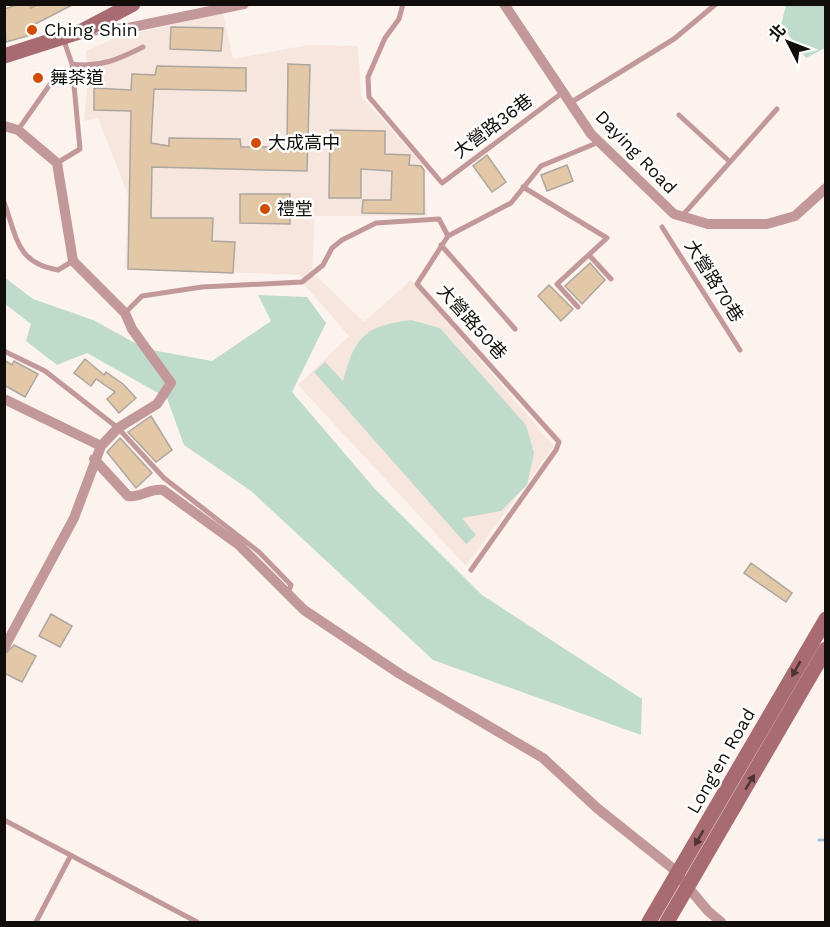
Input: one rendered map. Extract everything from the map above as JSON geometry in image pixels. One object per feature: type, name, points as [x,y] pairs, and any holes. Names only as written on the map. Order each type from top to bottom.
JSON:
[{"type":"main road","points":[[4,56],[82,31],[124,6]]},
{"type":"main road","name":"Long'en Road","points":[[650,922],[825,619]]},
{"type":"main road","name":"Long'en Road","points":[[668,922],[825,649]]},
{"type":"street","points":[[82,31],[128,27],[244,4]]},
{"type":"street","name":"Daying Road","points":[[504,4],[562,93],[599,142],[674,214],[708,224],[767,224],[795,216],[825,188]]},
{"type":"street","points":[[4,648],[74,518],[94,459],[101,446],[118,428],[157,404],[171,383],[132,329],[125,314],[73,261],[57,163],[9,129]]},
{"type":"street","points":[[4,399],[101,446]]},
{"type":"street","points":[[94,459],[128,496],[136,497],[152,489],[163,490],[239,545],[304,610],[400,674],[543,758],[597,808],[671,867],[721,922]]},
{"type":"lane","name":"大營路36巷","points":[[403,4],[399,19],[385,38],[368,77],[369,97],[442,183],[562,93]]},
{"type":"lane","points":[[570,103],[674,39],[716,4]]},
{"type":"lane","points":[[57,163],[80,149],[72,64],[63,38]]},
{"type":"lane","points":[[72,64],[87,66],[112,63],[143,47]]},
{"type":"lane","points":[[9,129],[51,83],[73,76]]},
{"type":"lane","points":[[682,216],[777,109]]},
{"type":"lane","points":[[680,115],[729,161]]},
{"type":"lane","name":"大營路50巷","points":[[471,570],[556,450],[559,442],[417,284],[448,236],[511,203],[541,165],[599,142]]},
{"type":"lane","points":[[523,187],[607,238],[557,284],[578,307]]},
{"type":"lane","points":[[4,202],[24,257],[42,268],[58,270],[73,261]]},
{"type":"lane","points":[[125,314],[142,296],[202,287],[302,282],[323,265],[332,248],[342,240],[376,223],[439,219],[448,236]]},
{"type":"lane","name":"大營路70巷","points":[[662,227],[740,350]]},
{"type":"lane","points":[[441,245],[515,329]]},
{"type":"lane","points":[[589,255],[611,279]]},
{"type":"lane","points":[[4,351],[45,370],[118,428],[164,478],[259,552],[291,585],[288,593]]},
{"type":"lane","points":[[4,820],[197,922]]},
{"type":"lane","points":[[36,922],[71,855]]},
{"type":"shaded area","name":"大成高中","points":[[223,13],[233,59],[308,45],[358,46],[361,96],[423,165],[427,216],[315,216],[312,272],[303,280],[300,275],[125,268],[128,195],[98,118],[84,121],[88,80],[86,51],[115,38]]},
{"type":"shaded area","points":[[313,273],[364,322],[411,280],[554,446],[466,566],[298,385],[349,336],[303,283]]},
{"type":"green space","points":[[786,5],[825,5],[825,48],[806,58],[781,25]]},
{"type":"green space","points":[[4,277],[33,299],[93,320],[146,349],[212,361],[271,321],[258,295],[307,297],[326,323],[292,392],[375,489],[482,595],[642,699],[641,735],[433,660],[251,491],[184,445],[167,398],[87,353],[57,365],[26,341],[31,324],[5,304]]},
{"type":"green space","points":[[411,320],[440,328],[526,425],[534,453],[527,485],[501,511],[462,518],[476,535],[466,544],[314,372],[325,362],[343,381],[352,353],[364,336],[383,326]]},
{"type":"building","points":[[20,4],[30,4],[31,8],[39,4],[74,4],[35,24],[38,33],[6,42],[4,9]]},
{"type":"building","points":[[171,27],[223,28],[221,51],[170,49]]},
{"type":"building","points":[[288,64],[310,65],[307,171],[152,167],[151,218],[213,218],[212,241],[235,242],[233,273],[128,269],[131,111],[94,110],[94,88],[131,90],[132,74],[155,75],[157,66],[246,68],[246,91],[154,89],[151,143],[169,146],[169,138],[240,139],[241,147],[287,147]]},
{"type":"building","points":[[330,130],[385,131],[385,154],[410,155],[409,165],[421,166],[424,170],[424,214],[362,213],[363,200],[391,200],[392,171],[361,169],[361,198],[329,198]]},
{"type":"building","points":[[487,155],[506,182],[492,192],[473,166]]},
{"type":"building","points":[[567,165],[573,181],[547,191],[541,175]]},
{"type":"building","name":"禮堂","points":[[240,194],[290,194],[290,224],[240,223]]},
{"type":"building","points":[[590,263],[605,280],[582,304],[565,286]]},
{"type":"building","points":[[549,285],[573,309],[561,321],[538,296]]},
{"type":"building","points":[[85,359],[104,375],[106,372],[123,384],[136,398],[119,413],[107,399],[115,392],[96,379],[91,386],[74,373]]},
{"type":"building","points":[[4,360],[12,365],[14,361],[38,374],[25,397],[4,385]]},
{"type":"building","points":[[151,416],[172,450],[156,462],[128,432]]},
{"type":"building","points":[[120,438],[152,473],[136,488],[107,452]]},
{"type":"building","points":[[751,563],[792,593],[786,602],[744,573]]},
{"type":"building","points":[[51,614],[72,626],[60,647],[39,636]]},
{"type":"building","points":[[14,645],[36,656],[22,682],[4,673],[4,655]]},
{"type":"waterway","points":[[819,840],[826,840]]},
{"type":"place","name":"Ching Shin","points":[[32,30]]},
{"type":"place","name":"舞茶道","points":[[38,78]]},
{"type":"place","name":"大成高中","points":[[256,143]]},
{"type":"place","name":"禮堂","points":[[265,209]]}]
